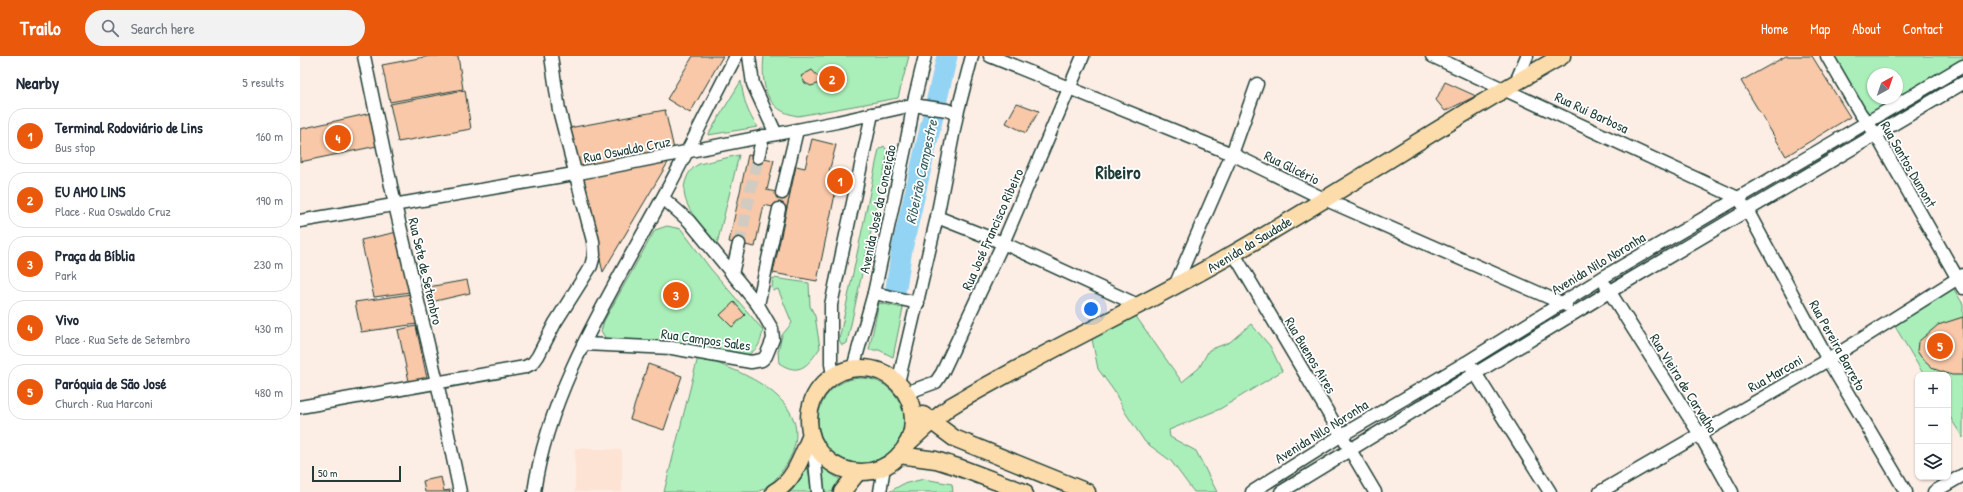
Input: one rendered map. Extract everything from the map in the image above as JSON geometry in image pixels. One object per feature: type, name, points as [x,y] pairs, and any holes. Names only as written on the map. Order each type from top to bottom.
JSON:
[{"type":"main road","name":"Avenida da Saudade","points":[[903,450],[930,422],[951,406],[1174,288],[1234,254],[1510,85],[1562,56]]},
{"type":"main road","points":[[905,394],[913,418],[912,432],[903,450],[884,466],[871,471],[858,472],[844,469],[831,462],[821,453],[812,438],[809,422],[810,408],[815,395],[822,384],[833,376],[853,368],[877,370],[888,375],[905,394],[930,422],[954,438],[1086,492]]},
{"type":"main road","points":[[778,491],[794,473],[812,438]]},
{"type":"main road","points":[[903,450],[950,464],[1024,492]]},
{"type":"main road","points":[[842,492],[858,472]]},
{"type":"street","name":"Rua Sete de Setembro","points":[[364,56],[395,205],[437,382],[460,492]]},
{"type":"street","points":[[300,406],[525,367],[533,363],[555,323],[591,266],[594,255],[593,241],[574,174],[559,110],[551,56]]},
{"type":"street","points":[[534,492],[545,443],[560,400],[584,344],[603,306],[663,198],[736,56]]},
{"type":"street","points":[[749,56],[754,84],[776,134]]},
{"type":"street","name":"Avenida José da Conceição","points":[[853,368],[874,294],[910,125],[918,106],[925,56]]},
{"type":"street","points":[[905,394],[918,303],[937,217],[952,112],[972,56]]},
{"type":"street","name":"Rua Glicério","points":[[990,56],[1232,154],[1324,199],[1561,302],[1577,312]]},
{"type":"street","name":"Rua José Francisco Ribeiro","points":[[905,394],[936,382],[1003,243],[1071,88],[1083,56]]},
{"type":"street","name":"Rua Rui Barbosa","points":[[1432,56],[1510,85],[1738,198]]},
{"type":"street","points":[[1510,85],[1527,56]]},
{"type":"street","name":"Rua Santos Dumont","points":[[1827,56],[1875,134],[1961,281]]},
{"type":"street","name":"Avenida Nilo Noronha","points":[[1252,492],[1342,435],[1467,362],[1561,302],[1963,66]]},
{"type":"street","points":[[1281,492],[1609,292],[1963,82]]},
{"type":"street","points":[[1174,288],[1232,154],[1257,84]]},
{"type":"street","name":"Rua Oswaldo Cruz","points":[[300,221],[574,174],[918,106],[952,112]]},
{"type":"street","points":[[833,376],[831,364],[831,305],[872,114]]},
{"type":"street","points":[[782,194],[797,130]]},
{"type":"street","points":[[758,157],[763,136]]},
{"type":"street","name":"Rua Campos Sales","points":[[584,344],[672,348],[751,362],[762,360],[766,356],[773,340],[772,329],[758,305],[688,220],[663,198]]},
{"type":"street","name":"Rua Pereira Barreto","points":[[1738,198],[1747,210],[1828,360],[1906,492]]},
{"type":"street","points":[[758,305],[779,209]]},
{"type":"street","points":[[937,217],[1003,243],[1140,306]]},
{"type":"street","points":[[732,274],[739,244]]},
{"type":"street","name":"Rua Buenos Aires","points":[[1234,254],[1375,492]]},
{"type":"street","name":"Rua Vieira de Carvalho","points":[[1602,278],[1609,292],[1699,434],[1732,492]]},
{"type":"street","name":"Rua Marconi","points":[[1600,492],[1961,281]]},
{"type":"street","points":[[874,294],[918,303]]},
{"type":"street","points":[[1467,362],[1550,492]]},
{"type":"street","points":[[812,438],[818,492]]},
{"type":"street","points":[[880,492],[884,466]]},
{"type":"street","points":[[1934,492],[1963,475]]},
{"type":"shaded area","points":[[575,448],[622,450],[622,492],[575,492]]},
{"type":"green space","points":[[764,56],[909,56],[898,98],[798,116],[787,113],[778,108],[768,95],[763,76]]},
{"type":"green space","points":[[1829,56],[1963,56],[1963,65],[1903,101],[1903,68],[1867,68],[1867,104],[1898,104],[1868,122]]},
{"type":"green space","points":[[741,81],[746,105],[751,117],[758,127],[708,135]]},
{"type":"green space","points":[[884,146],[888,152],[847,343],[842,345],[839,340],[879,149]]},
{"type":"green space","points":[[739,155],[717,244],[692,214],[685,196],[684,187],[689,173],[697,165]]},
{"type":"green space","points":[[667,226],[681,229],[710,268],[763,330],[759,344],[751,353],[742,358],[672,343],[606,339],[601,331],[604,321],[655,230]]},
{"type":"green space","points":[[773,278],[809,283],[810,306],[815,316],[820,348],[807,364],[798,369],[786,367],[779,363],[778,352],[782,335],[792,323],[778,289],[773,291]]},
{"type":"green space","points":[[1953,288],[1963,304],[1963,438],[1951,419],[1951,372],[1922,372],[1893,323]]},
{"type":"green space","points":[[879,303],[903,308],[893,357],[879,350],[869,350]]},
{"type":"green space","points":[[1135,315],[1182,382],[1199,368],[1209,350],[1230,342],[1251,324],[1270,346],[1282,371],[1220,409],[1169,430],[1170,437],[1196,451],[1217,492],[1194,492],[1171,461],[1145,442],[1125,412],[1114,391],[1098,369],[1092,339]]},
{"type":"green space","points":[[698,357],[734,370],[753,379],[771,391],[785,404],[793,420],[796,438],[790,458],[784,469],[772,483],[762,490],[757,492],[664,492]]},
{"type":"green space","points":[[861,378],[878,381],[892,390],[901,404],[904,421],[901,438],[892,452],[878,461],[861,464],[844,461],[830,452],[821,438],[818,421],[821,404],[830,390],[844,381]]},
{"type":"green space","points":[[818,460],[830,473],[845,482],[832,492],[823,492]]},
{"type":"green space","points":[[807,463],[812,492],[788,492]]},
{"type":"green space","points":[[924,479],[952,484],[953,492],[889,492],[903,484]]},
{"type":"building","points":[[430,56],[458,56],[463,89],[390,102],[382,65]]},
{"type":"building","points":[[693,56],[723,56],[690,113],[667,99]]},
{"type":"building","points":[[1786,56],[1812,56],[1850,117],[1786,156],[1741,81]]},
{"type":"building","points":[[812,70],[823,82],[811,86],[805,83],[801,76]]},
{"type":"building","points":[[1445,82],[1476,96],[1445,111],[1436,100]]},
{"type":"building","points":[[465,90],[471,129],[398,142],[390,104]]},
{"type":"building","points":[[1017,103],[1039,111],[1026,133],[1006,123]]},
{"type":"building","points":[[665,110],[674,149],[578,167],[569,128]]},
{"type":"building","points":[[371,113],[377,146],[300,162],[300,129]]},
{"type":"building","points":[[812,139],[836,145],[829,172],[839,175],[817,281],[773,273],[796,166],[805,168]]},
{"type":"building","points":[[748,155],[774,160],[767,190],[790,195],[786,210],[764,205],[755,247],[729,242]]},
{"type":"building","points":[[670,159],[603,272],[580,177]]},
{"type":"building","points":[[397,232],[410,292],[374,297],[361,240]]},
{"type":"building","points":[[467,280],[470,293],[431,302],[428,287]]},
{"type":"building","points":[[411,294],[417,324],[361,332],[355,302]]},
{"type":"building","points":[[734,302],[745,315],[732,327],[720,315]]},
{"type":"building","points":[[1963,317],[1963,375],[1952,375],[1951,372],[1943,372],[1934,369],[1921,357],[1917,351],[1918,342],[1938,325]]},
{"type":"building","points":[[416,326],[428,383],[410,386],[398,330]]},
{"type":"building","points":[[648,364],[682,376],[664,430],[630,419]]},
{"type":"building","points":[[441,477],[444,491],[450,490],[450,492],[425,492],[423,481]]},
{"type":"waterway","name":"Ribeirão Campestre","points":[[896,288],[902,249],[947,56]]},
{"type":"tunnel","points":[[739,244],[758,157]]},
{"type":"place","name":"EU AMO LINS","points":[[832,79]]},
{"type":"place","name":"Vivo","points":[[338,138]]},
{"type":"place","name":"Terminal Rodoviário de Lins","points":[[840,181]]},
{"type":"place","name":"Praça da Bíblia","points":[[676,295]]},
{"type":"place","name":"Paróquia de São José","points":[[1940,346]]},
{"type":"district","name":"Ribeiro","points":[[1118,172]]}]
